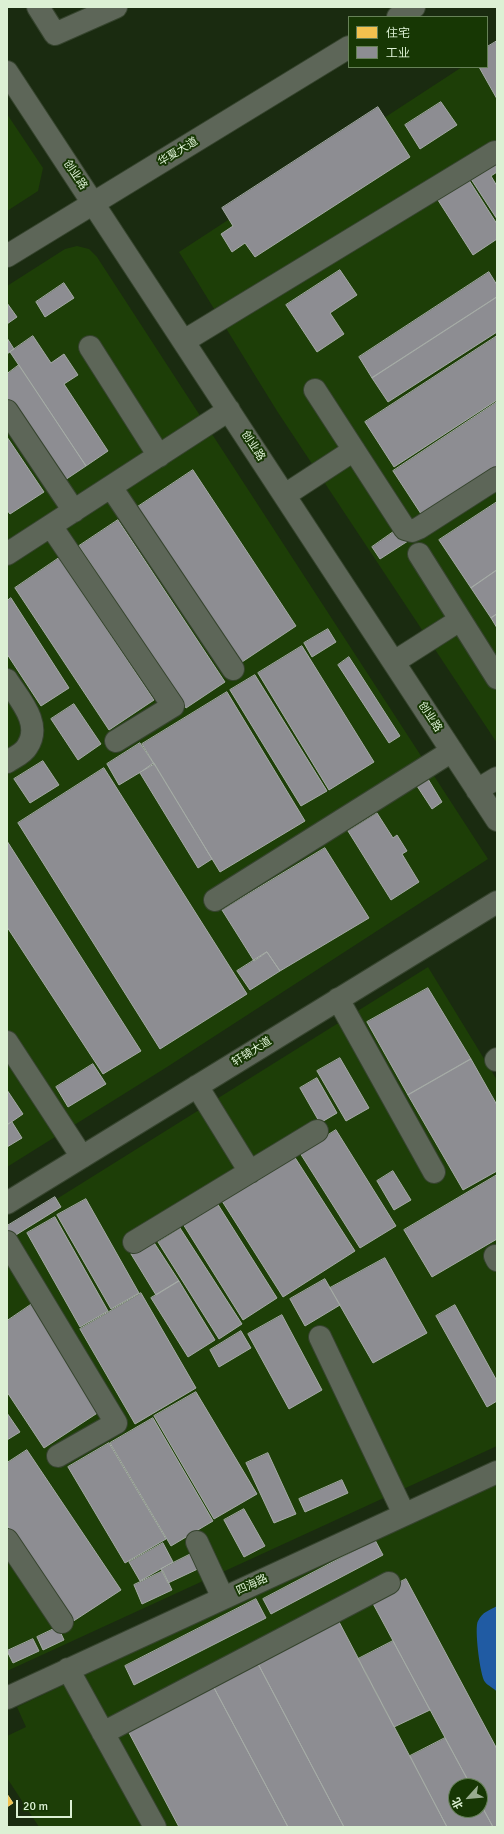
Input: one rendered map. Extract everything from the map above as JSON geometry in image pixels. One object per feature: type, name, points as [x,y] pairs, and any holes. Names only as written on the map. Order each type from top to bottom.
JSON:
[{"type":"street","points":[[38,7],[55,34],[116,7]]},
{"type":"street","points":[[400,16],[414,7]]},
{"type":"street","name":"华夏大道","points":[[7,256],[348,48]]},
{"type":"street","name":"创业路","points":[[7,72],[497,820]]},
{"type":"street","points":[[184,341],[495,152]]},
{"type":"street","points":[[90,347],[159,456]]},
{"type":"street","points":[[315,390],[406,529],[412,531],[497,478]]},
{"type":"street","points":[[10,546],[51,526],[229,410]]},
{"type":"street","points":[[7,411],[74,511]]},
{"type":"street","points":[[285,495],[354,450]]},
{"type":"street","points":[[111,487],[233,669]]},
{"type":"street","points":[[51,526],[173,706],[116,741]]},
{"type":"street","points":[[419,554],[497,678]]},
{"type":"street","points":[[394,662],[460,620]]},
{"type":"street","points":[[7,680],[32,721],[32,732],[31,740],[26,748],[7,762]]},
{"type":"street","points":[[215,900],[452,751]]},
{"type":"street","points":[[477,790],[497,778]]},
{"type":"street","name":"轩辕大道","points":[[7,1203],[497,902]]},
{"type":"street","points":[[338,999],[434,1172]]},
{"type":"street","points":[[7,1042],[82,1157]]},
{"type":"street","points":[[197,1086],[250,1172]]},
{"type":"street","points":[[134,1242],[317,1131]]},
{"type":"street","points":[[7,1242],[116,1423],[58,1456]]},
{"type":"street","points":[[320,1337],[404,1514]]},
{"type":"street","name":"四海路","points":[[7,1698],[497,1472]]},
{"type":"street","points":[[7,1540],[62,1622]]},
{"type":"street","points":[[197,1542],[223,1598]]},
{"type":"street","points":[[103,1733],[389,1583]]},
{"type":"street","points":[[68,1669],[155,1827]]},
{"type":"shaded area","points":[[497,45],[497,743],[277,411],[179,252],[460,68],[488,68]]},
{"type":"shaded area","points":[[7,114],[43,168],[38,191],[7,211]]},
{"type":"shaded area","points":[[77,246],[89,249],[97,257],[488,859],[167,1067],[7,1167],[7,286],[65,249]]},
{"type":"shaded area","points":[[428,967],[497,1080],[497,1446],[7,1671],[7,1230]]},
{"type":"shaded area","points":[[497,1481],[497,1827],[39,1827],[7,1778],[7,1736],[26,1727],[17,1707]]},
{"type":"water","points":[[497,1606],[497,1692],[485,1682],[483,1678],[477,1641],[477,1625],[482,1615]]},
{"type":"building: 住宅","points":[[7,1794],[13,1803],[7,1807]]},
{"type":"building: 工业","points":[[497,41],[497,99],[480,68],[488,68],[488,46]]},
{"type":"building: 工业","points":[[441,102],[457,125],[420,149],[405,125]]},
{"type":"building: 工业","points":[[378,107],[410,157],[255,257],[245,243],[232,252],[221,234],[233,226],[222,208]]},
{"type":"building: 工业","points":[[497,157],[497,172],[491,176],[497,186],[497,219],[469,176]]},
{"type":"building: 工业","points":[[467,177],[497,224],[497,239],[473,255],[436,197]]},
{"type":"building: 工业","points":[[340,270],[357,295],[330,313],[344,334],[317,352],[286,305]]},
{"type":"building: 工业","points":[[489,272],[497,285],[497,297],[372,378],[359,357]]},
{"type":"building: 工业","points":[[64,283],[74,298],[45,317],[36,302]]},
{"type":"building: 工业","points":[[497,297],[497,332],[388,402],[372,378]]},
{"type":"building: 工业","points":[[7,303],[17,317],[7,324]]},
{"type":"building: 工业","points":[[33,336],[51,363],[64,354],[78,375],[64,384],[108,451],[86,466],[10,352]]},
{"type":"building: 工业","points":[[497,336],[497,400],[394,467],[365,422]]},
{"type":"building: 工业","points":[[7,338],[14,349],[7,354]]},
{"type":"building: 工业","points":[[19,365],[86,466],[62,482],[7,400],[7,374]]},
{"type":"building: 工业","points":[[497,402],[497,472],[425,520],[393,471]]},
{"type":"building: 工业","points":[[7,437],[44,492],[10,514],[7,510]]},
{"type":"building: 工业","points":[[193,470],[296,626],[239,664],[136,508]]},
{"type":"building: 工业","points":[[497,502],[497,570],[471,588],[439,540]]},
{"type":"building: 工业","points":[[118,520],[225,682],[186,708],[79,546]]},
{"type":"building: 工业","points":[[399,528],[408,541],[380,559],[372,547]]},
{"type":"building: 工业","points":[[59,558],[154,700],[109,730],[15,588]]},
{"type":"building: 工业","points":[[497,570],[497,614],[491,618],[471,588]]},
{"type":"building: 工业","points":[[11,598],[69,688],[41,706],[7,654],[7,601]]},
{"type":"building: 工业","points":[[497,614],[497,628],[491,618]]},
{"type":"building: 工业","points":[[328,629],[336,642],[312,657],[304,643]]},
{"type":"building: 工业","points":[[302,646],[374,762],[329,790],[258,673]]},
{"type":"building: 工业","points":[[349,657],[400,736],[389,743],[338,665]]},
{"type":"building: 工业","points":[[255,675],[327,791],[301,806],[230,690]]},
{"type":"building: 工业","points":[[227,692],[305,821],[220,872],[142,744]]},
{"type":"building: 工业","points":[[74,704],[101,744],[78,760],[51,719]]},
{"type":"building: 工业","points":[[140,743],[154,764],[119,785],[107,764]]},
{"type":"building: 工业","points":[[43,761],[59,785],[30,803],[14,779]]},
{"type":"building: 工业","points":[[154,763],[212,859],[198,868],[140,773]]},
{"type":"building: 工业","points":[[104,768],[247,994],[160,1049],[18,823]]},
{"type":"building: 工业","points":[[428,779],[442,802],[432,809],[417,786]]},
{"type":"building: 工业","points":[[377,813],[393,838],[397,835],[407,851],[402,854],[419,882],[391,900],[348,831]]},
{"type":"building: 工业","points":[[7,841],[141,1051],[103,1074],[7,927]]},
{"type":"building: 工业","points":[[325,848],[369,918],[280,971],[267,952],[254,961],[222,910]]},
{"type":"building: 工业","points":[[267,952],[280,971],[250,990],[237,971]]},
{"type":"building: 工业","points":[[428,988],[471,1059],[408,1095],[367,1022]]},
{"type":"building: 工业","points":[[340,1058],[369,1108],[346,1121],[317,1071]]},
{"type":"building: 工业","points":[[471,1059],[497,1105],[497,1171],[463,1190],[408,1095]]},
{"type":"building: 工业","points":[[93,1064],[106,1084],[68,1107],[56,1087]]},
{"type":"building: 工业","points":[[317,1078],[337,1113],[320,1123],[300,1088]]},
{"type":"building: 工业","points":[[7,1090],[23,1114],[7,1125]]},
{"type":"building: 工业","points":[[12,1122],[22,1138],[7,1147],[7,1125]]},
{"type":"building: 工业","points":[[336,1130],[396,1226],[360,1248],[300,1153]]},
{"type":"building: 工业","points":[[294,1156],[355,1251],[283,1297],[222,1201]]},
{"type":"building: 工业","points":[[393,1171],[411,1200],[394,1210],[377,1181]]},
{"type":"building: 工业","points":[[497,1175],[497,1239],[432,1277],[404,1230]]},
{"type":"building: 工业","points":[[55,1197],[61,1207],[11,1238],[7,1230],[7,1226]]},
{"type":"building: 工业","points":[[86,1199],[139,1293],[111,1309],[57,1215]]},
{"type":"building: 工业","points":[[217,1203],[277,1298],[243,1320],[183,1224]]},
{"type":"building: 工业","points":[[55,1217],[108,1311],[80,1327],[27,1233]]},
{"type":"building: 工业","points":[[180,1228],[242,1324],[219,1339],[158,1242]]},
{"type":"building: 工业","points":[[153,1241],[179,1281],[156,1295],[131,1254]]},
{"type":"building: 工业","points":[[385,1258],[427,1333],[373,1363],[330,1288]]},
{"type":"building: 工业","points":[[325,1279],[340,1305],[305,1326],[290,1299]]},
{"type":"building: 工业","points":[[179,1281],[215,1340],[188,1357],[151,1298]]},
{"type":"building: 工业","points":[[141,1293],[196,1388],[135,1424],[80,1329]]},
{"type":"building: 工业","points":[[32,1304],[102,1410],[44,1448],[7,1392],[7,1321]]},
{"type":"building: 工业","points":[[455,1305],[497,1381],[497,1401],[487,1407],[436,1316]]},
{"type":"building: 工业","points":[[282,1315],[322,1390],[289,1409],[248,1334]]},
{"type":"building: 工业","points":[[241,1331],[251,1348],[219,1367],[210,1350]]},
{"type":"building: 工业","points":[[196,1392],[257,1494],[214,1519],[154,1416]]},
{"type":"building: 工业","points":[[7,1413],[20,1432],[7,1440]]},
{"type":"building: 工业","points":[[153,1418],[213,1521],[171,1546],[110,1443]]},
{"type":"building: 工业","points":[[109,1443],[166,1539],[125,1563],[68,1467]]},
{"type":"building: 工业","points":[[27,1450],[121,1590],[72,1622],[7,1525],[7,1463]]},
{"type":"building: 工业","points":[[268,1453],[296,1514],[274,1523],[246,1463]]},
{"type":"building: 工业","points":[[342,1480],[348,1493],[305,1512],[299,1499]]},
{"type":"building: 工业","points":[[244,1509],[265,1546],[244,1557],[224,1520]]},
{"type":"building: 工业","points":[[375,1540],[383,1555],[271,1614],[263,1599]]},
{"type":"building: 工业","points":[[163,1543],[173,1562],[140,1581],[129,1562]]},
{"type":"building: 工业","points":[[195,1552],[202,1567],[168,1583],[161,1569]]},
{"type":"building: 工业","points":[[163,1571],[172,1590],[142,1604],[134,1585]]},
{"type":"building: 工业","points":[[406,1579],[497,1749],[497,1827],[493,1827],[488,1818],[488,1778],[467,1778],[370,1598]]},
{"type":"building: 工业","points":[[256,1599],[266,1618],[134,1685],[125,1666]]},
{"type":"building: 工业","points":[[337,1618],[447,1827],[344,1827],[256,1660]]},
{"type":"building: 工业","points":[[58,1627],[64,1640],[43,1650],[37,1637]]},
{"type":"building: 工业","points":[[33,1639],[39,1651],[13,1663],[7,1651]]},
{"type":"building: 工业","points":[[393,1641],[430,1710],[394,1727],[358,1659]]},
{"type":"building: 工业","points":[[256,1660],[344,1827],[288,1827],[212,1684]]},
{"type":"building: 工业","points":[[212,1684],[288,1827],[179,1827],[127,1729]]},
{"type":"building: 工业","points":[[445,1738],[467,1778],[448,1778],[448,1818],[488,1818],[493,1827],[447,1827],[410,1756]]}]
